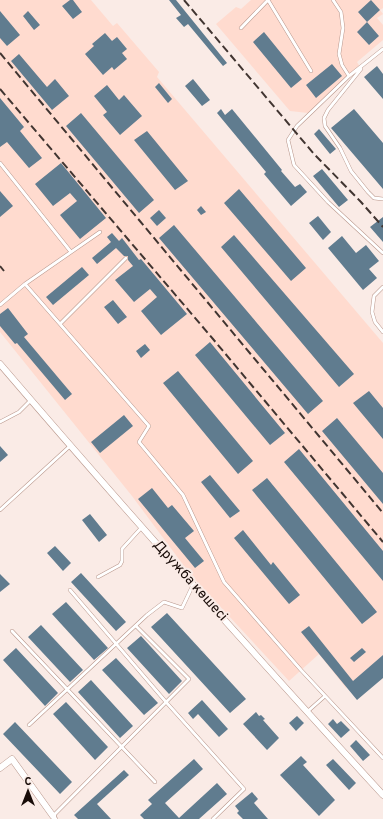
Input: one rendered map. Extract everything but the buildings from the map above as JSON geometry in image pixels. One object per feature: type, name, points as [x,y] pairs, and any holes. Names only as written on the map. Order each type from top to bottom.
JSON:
[{"type":"street","name":"Дружба көшесі","points":[[0,364],[142,528],[383,795]]},
{"type":"street","points":[[0,768],[12,759],[54,818]]},
{"type":"lane","points":[[242,28],[268,0],[311,71]]},
{"type":"lane","points":[[333,0],[341,12],[343,28],[339,54],[342,65],[349,76]]},
{"type":"lane","points":[[383,49],[349,76],[297,126],[288,140],[294,165],[328,202],[383,253]]},
{"type":"lane","points":[[364,65],[328,110],[324,118],[325,126],[340,148],[351,172],[374,198],[383,199]]},
{"type":"lane","points":[[0,163],[71,252]]},
{"type":"lane","points":[[0,305],[25,284],[100,232]]},
{"type":"lane","points":[[60,324],[126,258]]},
{"type":"lane","points":[[25,284],[149,426],[139,442],[182,495],[224,582],[301,670],[383,758]]},
{"type":"lane","points":[[383,287],[374,296],[372,312],[376,322],[383,332]]},
{"type":"lane","points":[[0,422],[19,412],[31,400]]},
{"type":"lane","points":[[0,510],[70,446]]},
{"type":"lane","points":[[98,577],[120,565],[122,561],[122,549],[142,528]]},
{"type":"lane","points":[[29,725],[116,644],[164,602],[182,608],[193,585]]},
{"type":"lane","points":[[70,590],[166,702],[244,789],[213,819]]},
{"type":"lane","points":[[54,818],[189,679],[136,626]]},
{"type":"lane","points":[[12,631],[155,782]]},
{"type":"lane","points":[[307,712],[325,696]]},
{"type":"shaded area","points":[[0,0],[91,0],[113,26],[117,23],[159,72],[157,77],[383,343],[383,655],[346,688],[319,654],[289,681],[190,574],[132,496],[0,332]]},
{"type":"shaded area","points":[[251,0],[383,0],[383,8],[380,10],[383,14],[377,18],[383,25],[383,40],[357,62],[360,67],[308,113],[290,111],[216,24],[236,7],[241,9]]},
{"type":"railway","points":[[184,0],[314,154],[383,227]]},
{"type":"railway","points":[[0,53],[383,513]]},
{"type":"railway","points":[[0,89],[213,339],[383,542]]},
{"type":"railway","points":[[0,266],[4,271]]}]
